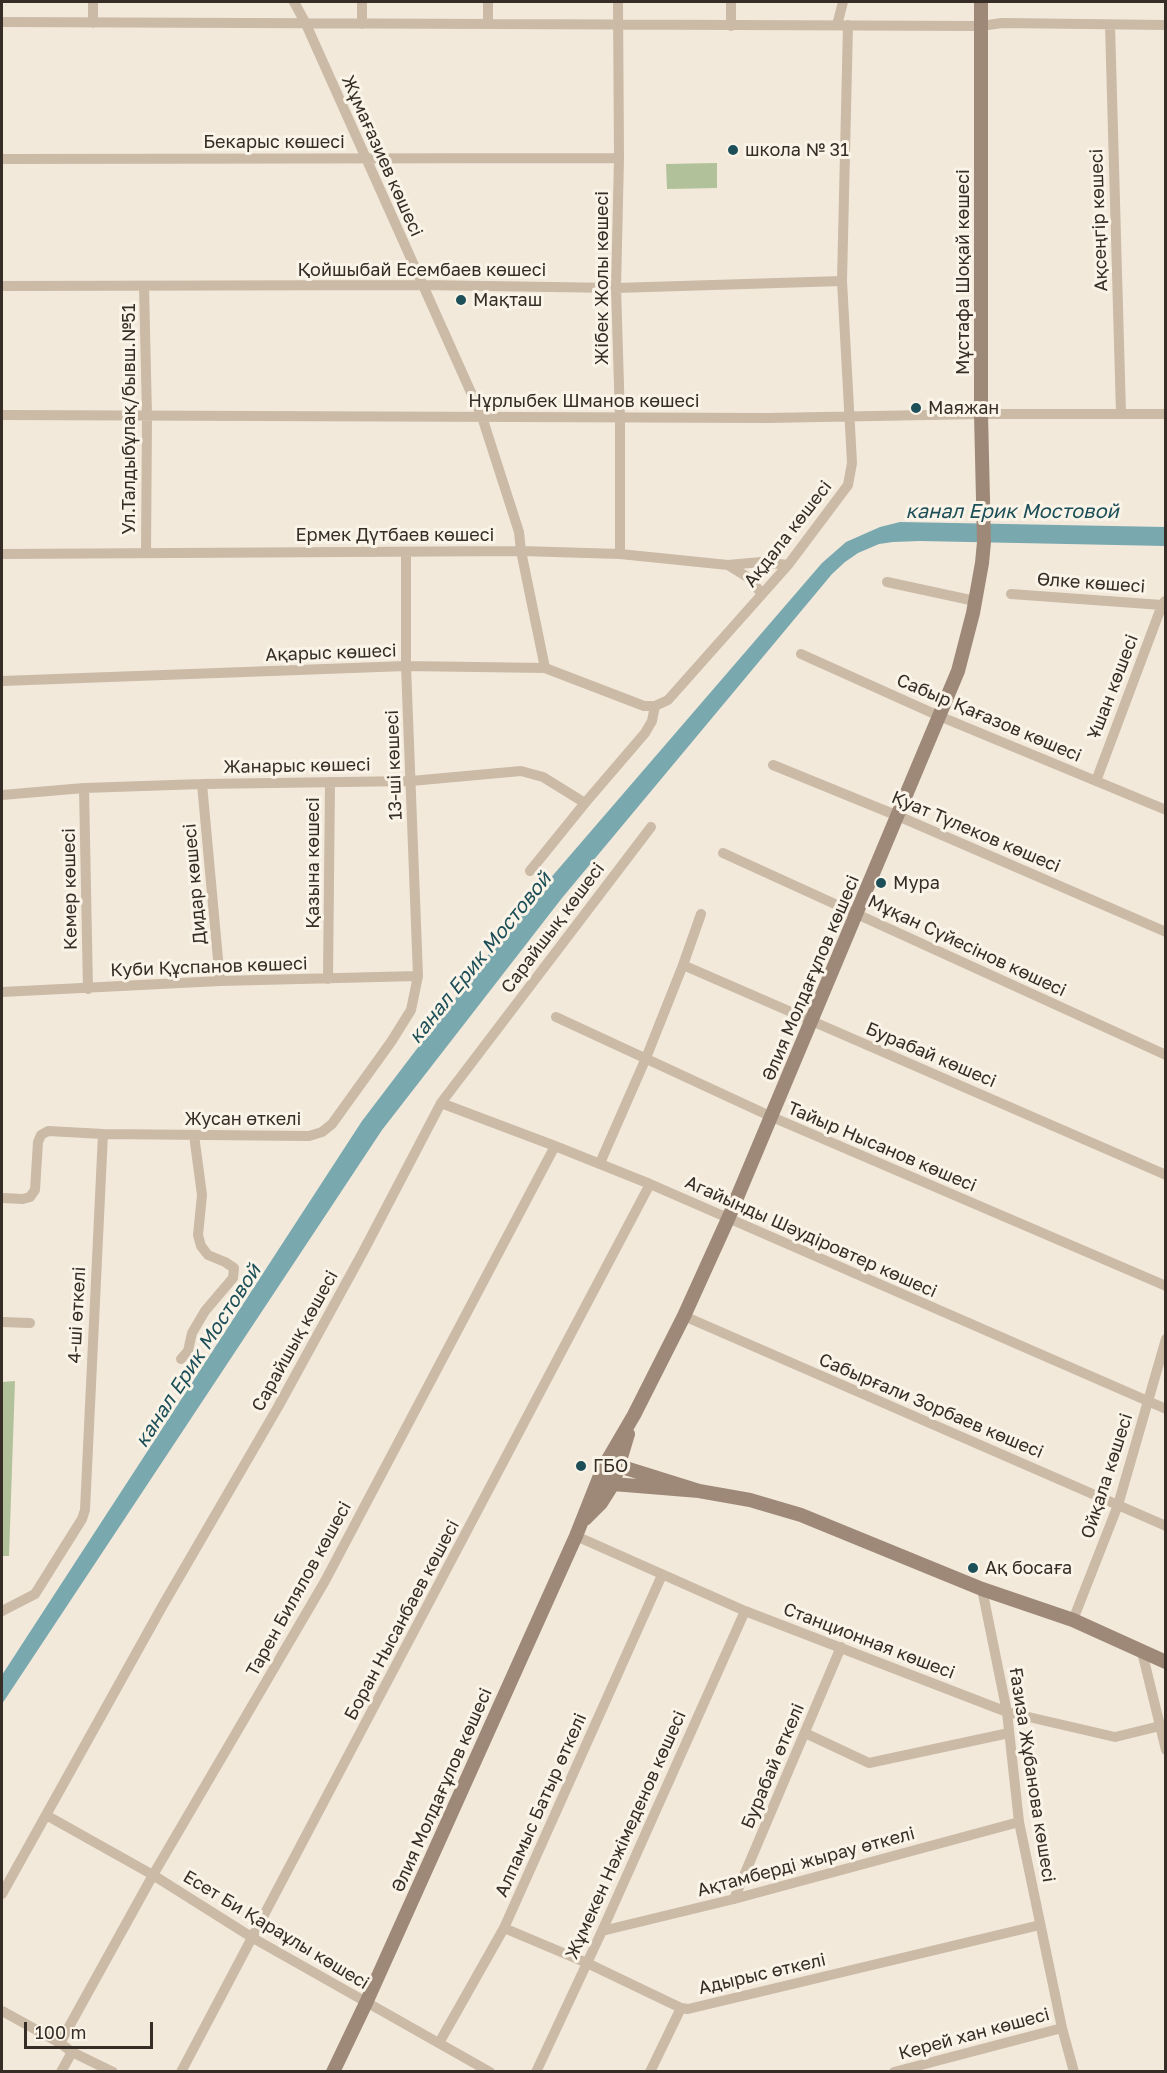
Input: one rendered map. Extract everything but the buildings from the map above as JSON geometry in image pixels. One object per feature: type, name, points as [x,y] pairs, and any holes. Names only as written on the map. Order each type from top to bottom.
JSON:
[{"type":"main road","name":"Мұстафа Шоқай көшесi","points":[[981,2],[981,414],[984,542]]},
{"type":"main road","name":"Әлия Молдағұлов көшесі","points":[[333,2072],[576,1536],[603,1468],[634,1415],[684,1316],[772,1117],[958,671],[975,601],[984,542]]},
{"type":"main road","name":"Әлия Молдағұлов көшесі","points":[[581,1523],[600,1503],[613,1484],[634,1415]]},
{"type":"main road","points":[[634,1415],[630,1447],[632,1459],[649,1482]]},
{"type":"main road","points":[[649,1482],[619,1466],[610,1465],[603,1468],[605,1478],[613,1484],[649,1482],[750,1500],[801,1515],[982,1589],[1073,1620],[1166,1662]]},
{"type":"main road","points":[[600,1503],[649,1482]]},
{"type":"street","points":[[93,2],[93,23]]},
{"type":"street","name":"Жұмағазиев көшесі","points":[[294,2],[482,417],[519,532],[545,668]]},
{"type":"street","points":[[362,2],[362,24]]},
{"type":"street","points":[[488,2],[488,24]]},
{"type":"street","name":"Жібек Жолы көшесі","points":[[618,2],[619,158],[616,288],[620,418],[620,554]]},
{"type":"street","points":[[731,2],[731,26]]},
{"type":"street","name":"Ақдала көшесі","points":[[530,871],[645,733],[652,721],[656,706],[668,700],[788,565],[848,485],[852,463],[842,282],[843,2]]},
{"type":"street","points":[[2,22],[731,26],[981,26],[1002,23],[1166,25]]},
{"type":"street","name":"Ақсеңгір көшесі","points":[[1110,25],[1121,414]]},
{"type":"street","name":"Бекарыс көшесі","points":[[2,159],[619,158]]},
{"type":"street","name":"Қойшыбай Есембаев көшесі","points":[[2,286],[422,285],[616,288],[842,282]]},
{"type":"street","name":"Ул.Талдыбұлақ/бывш.№51","points":[[144,286],[147,416],[146,553]]},
{"type":"street","name":"Нұрлыбек Шманов көшесі","points":[[2,415],[620,418],[1166,414]]},
{"type":"street","name":"Ермек Дүтбаев көшесi","points":[[2,554],[521,551],[620,554],[728,565],[761,562],[788,565]]},
{"type":"street","name":"13-ші көшесi","points":[[406,552],[406,666],[418,976]]},
{"type":"street","points":[[728,565],[749,578],[762,594]]},
{"type":"street","points":[[887,582],[975,601]]},
{"type":"street","name":"Өлке көшесі","points":[[1011,594],[1164,603]]},
{"type":"street","name":"Ұшан көшесі","points":[[1096,781],[1164,603]]},
{"type":"street","name":"Сабыр Қағазов көшесі","points":[[801,654],[939,716],[1166,810]]},
{"type":"street","name":"Ақарыс көшесi","points":[[2,681],[406,666],[545,668],[644,706],[656,706]]},
{"type":"street","name":"Қуат Түлеков көшесі","points":[[772,765],[898,816],[1166,933]]},
{"type":"street","name":"Жанарыс көшесі","points":[[2,795],[84,788],[411,781],[521,771],[543,777],[585,803]]},
{"type":"street","name":"Қазына көшесі","points":[[328,980],[330,782]]},
{"type":"street","name":"Дидар көшесі","points":[[202,784],[220,981]]},
{"type":"street","name":"Кемер көшесі","points":[[84,788],[88,989]]},
{"type":"street","name":"Сарайшық көшесі","points":[[2,1894],[363,1252],[441,1103],[651,827]]},
{"type":"street","name":"Мұқан Сүйесінов көшесі","points":[[723,853],[1166,1055]]},
{"type":"street","points":[[600,1163],[646,1058],[701,914]]},
{"type":"street","name":"Бурабай көшесi","points":[[683,965],[1166,1175]]},
{"type":"street","name":"Куби Құспанов көшесi","points":[[2,992],[220,981],[418,976]]},
{"type":"street","name":"Жусан өткелі","points":[[2,1198],[23,1199],[30,1197],[35,1190],[38,1142],[41,1135],[48,1131],[103,1134],[309,1136],[322,1132],[332,1124],[411,1010],[418,976]]},
{"type":"street","name":"Тайыр Нысанов көшесi","points":[[556,1017],[772,1117],[1166,1286]]},
{"type":"street","name":"Агайынды Шәудіровтер көшесi","points":[[441,1103],[650,1184],[1166,1409]]},
{"type":"street","name":"4-шi өткелi","points":[[2,1611],[35,1594],[82,1519],[103,1134]]},
{"type":"street","points":[[181,1359],[188,1351],[192,1333],[204,1311],[233,1278],[234,1268],[208,1255],[201,1246],[198,1235],[202,1195],[194,1135]]},
{"type":"street","name":"Тарен Билялов көшесі","points":[[60,2043],[153,1875],[325,1581],[555,1146]]},
{"type":"street","name":"Боран Нысанбаев көшесі","points":[[181,2072],[650,1184]]},
{"type":"street","name":"Сабырғали Зорбаев көшесі","points":[[684,1316],[1166,1526]]},
{"type":"street","points":[[2,1322],[30,1323]]},
{"type":"street","name":"Ойқала көшесі","points":[[1073,1620],[1118,1505],[1166,1340]]},
{"type":"street","name":"Станционная көшесі","points":[[576,1536],[745,1611],[1006,1712],[1116,1737],[1160,1726]]},
{"type":"street","name":"Алпамыс Батыр өткелі","points":[[440,2043],[504,1928],[662,1575]]},
{"type":"street","name":"Ғазиза Жұбанова көшесі","points":[[982,1589],[1006,1712],[1019,1822],[1062,2028],[1074,2072]]},
{"type":"street","name":"Жұмекен Нәжімеденов көшесі","points":[[536,2072],[602,1931],[745,1611]]},
{"type":"street","name":"Бурабай өткелі","points":[[734,1899],[841,1647]]},
{"type":"street","points":[[1142,1652],[1166,1750]]},
{"type":"street","points":[[805,1733],[869,1763],[1009,1733]]},
{"type":"street","name":"Есет Би Қараұлы көшесі","points":[[46,1815],[153,1875],[253,1938],[490,2072]]},
{"type":"street","name":"Ақтамберді жырау өткелі","points":[[602,1931],[734,1899],[1019,1822]]},
{"type":"street","name":"Адырыс өткелі","points":[[504,1928],[587,1963],[681,2008],[688,2009],[1040,1925]]},
{"type":"street","points":[[650,2072],[681,2008]]},
{"type":"street","points":[[2,2011],[72,2052],[113,2072]]},
{"type":"street","name":"Керей хан көшесі","points":[[894,2072],[1062,2028]]},
{"type":"street","points":[[61,2072],[72,2052]]},
{"type":"green space","points":[[717,163],[717,188],[667,189],[666,164]]},
{"type":"green space","points":[[15,1381],[9,1556],[2,1556],[2,1382]]},
{"type":"water","name":"канал Ерик Мостовой","points":[[900,522],[1165,527],[1165,546],[893,542],[879,544],[858,553],[832,574],[562,898],[382,1130],[2,1704],[2,1675],[362,1121],[489,954],[548,881],[822,563],[846,542],[880,527]]},
{"type":"place","name":"школа № 31","points":[[733,150]]},
{"type":"place","name":"Мақташ","points":[[461,300]]},
{"type":"place","name":"Маяжан","points":[[916,408]]},
{"type":"place","name":"Мура","points":[[881,883]]},
{"type":"place","name":"ГБО","points":[[581,1466]]},
{"type":"place","name":"Ақ босаға","points":[[973,1568]]}]
